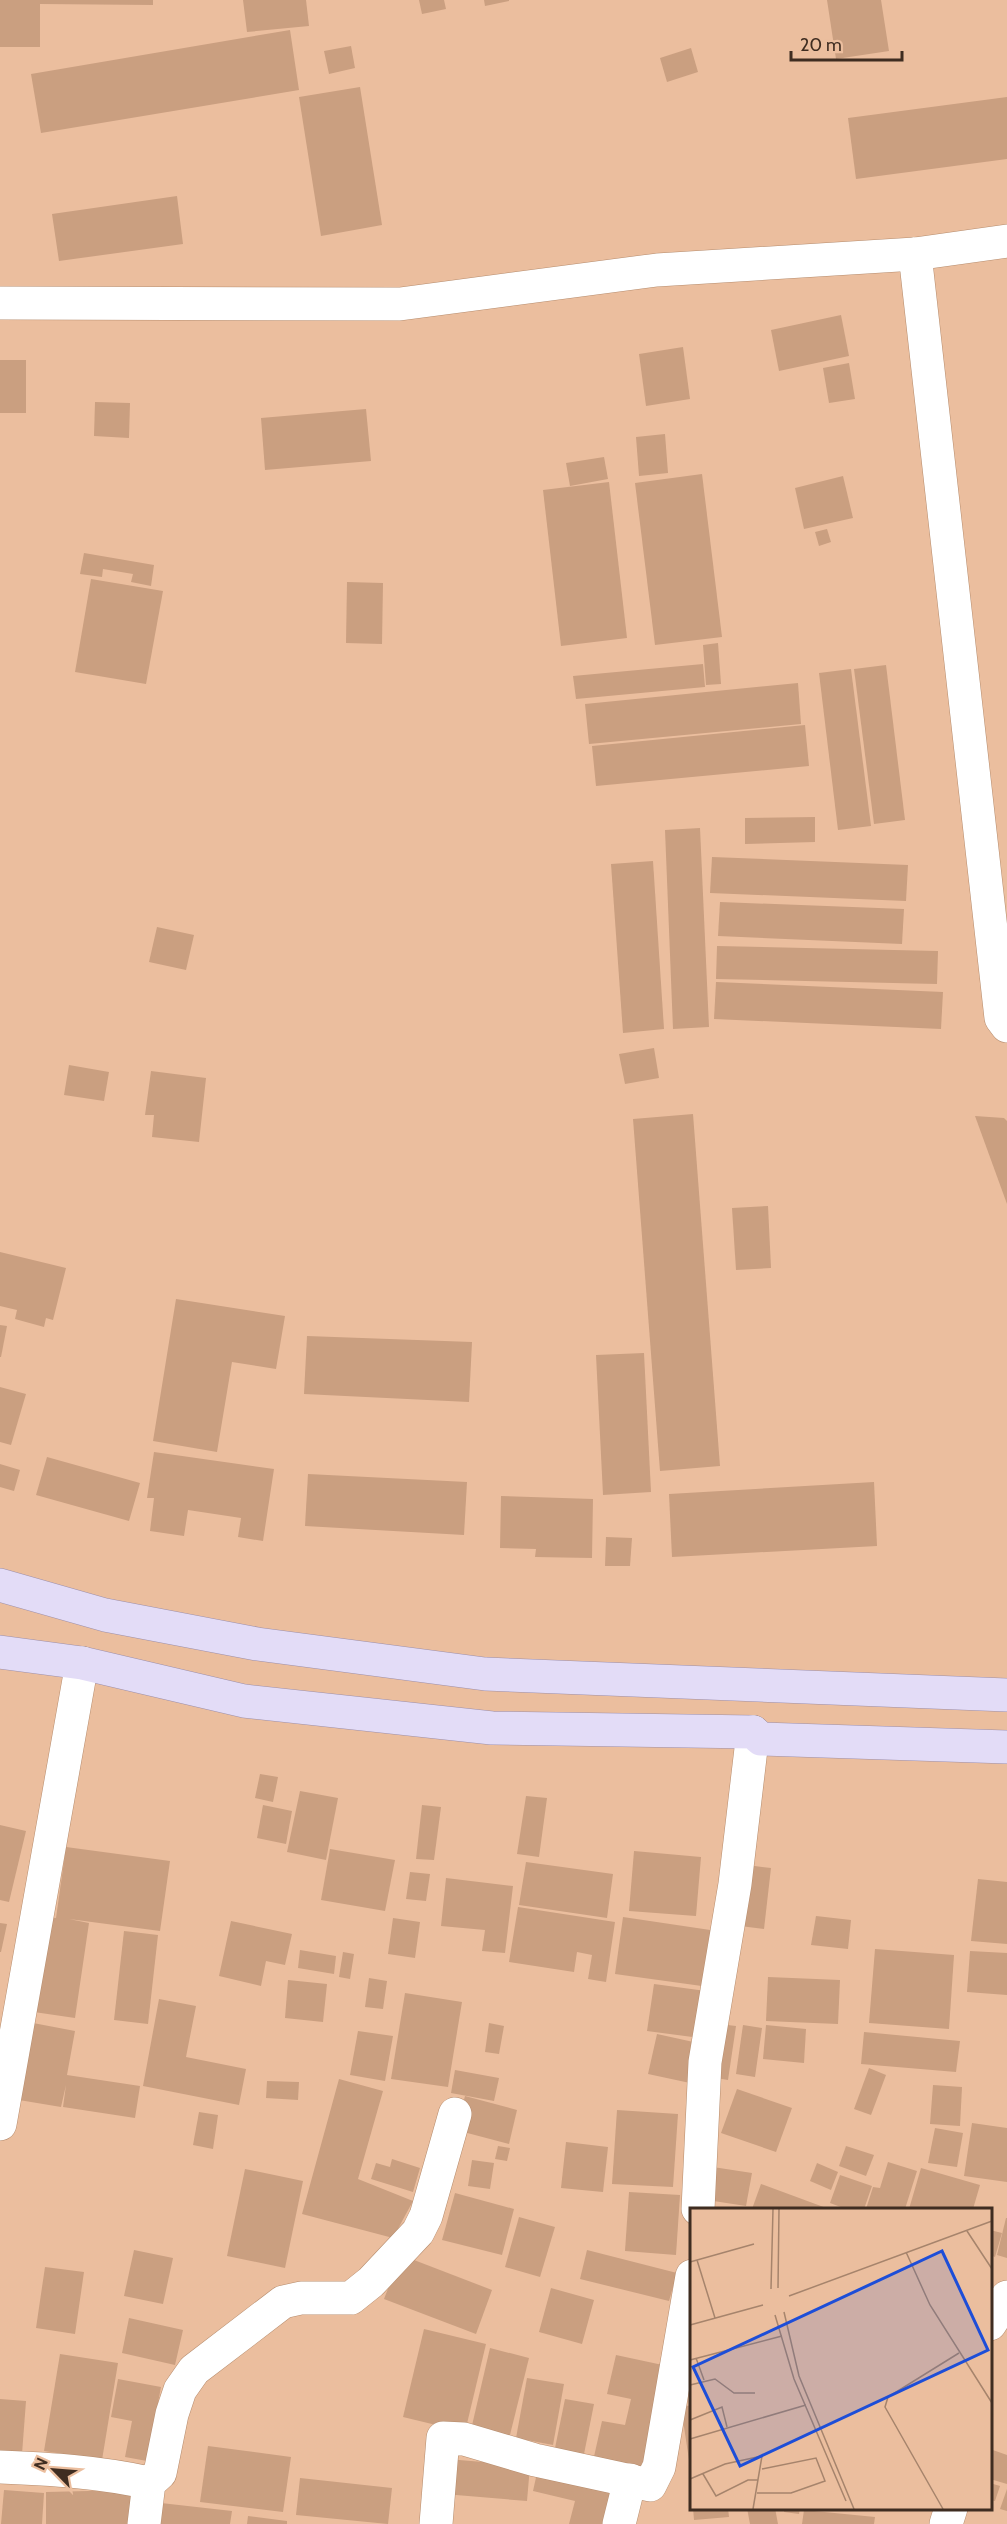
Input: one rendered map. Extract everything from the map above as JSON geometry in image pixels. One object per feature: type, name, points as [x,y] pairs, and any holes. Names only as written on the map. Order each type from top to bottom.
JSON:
[{"type":"main road","points":[[0,1586],[105,1615],[257,1644],[485,1674],[1007,1695]]},
{"type":"main road","points":[[0,1652],[82,1663],[244,1701],[492,1728],[753,1732],[761,1739],[1007,1747]]},
{"type":"street","points":[[0,303],[400,304],[657,270],[915,254],[1007,241]]},
{"type":"street","points":[[915,254],[1001,1018],[1007,1026]]},
{"type":"street","points":[[0,2124],[82,1663]]},
{"type":"street","points":[[698,2208],[705,2062],[735,1884],[753,1732]]},
{"type":"street","points":[[144,2524],[150,2483],[160,2473],[172,2414],[180,2390],[194,2370],[283,2302],[301,2298],[351,2298],[371,2282],[418,2232],[426,2217],[455,2114]]},
{"type":"street","points":[[436,2524],[443,2438],[464,2439],[535,2460],[650,2486],[659,2467],[690,2288]]},
{"type":"street","points":[[992,2320],[1001,2302],[1007,2296]]},
{"type":"street","points":[[0,2467],[49,2469],[129,2478],[150,2483]]},
{"type":"street","points":[[619,2524],[630,2480]]},
{"type":"street","points":[[946,2524],[951,2509]]},
{"type":"building","points":[[0,0],[153,0],[153,5],[40,4],[40,47],[0,47]]},
{"type":"building","points":[[243,0],[306,0],[309,26],[247,32]]},
{"type":"building","points":[[419,0],[444,0],[446,9],[422,14]]},
{"type":"building","points":[[484,0],[509,0],[509,1],[485,6]]},
{"type":"building","points":[[827,0],[881,0],[889,51],[836,59]]},
{"type":"building","points":[[290,30],[299,90],[41,133],[31,74]]},
{"type":"building","points":[[351,46],[355,68],[329,74],[324,51]]},
{"type":"building","points":[[691,48],[698,72],[667,82],[660,58]]},
{"type":"building","points":[[360,87],[382,225],[321,236],[299,97]]},
{"type":"building","points":[[1007,97],[1007,159],[856,179],[848,118]]},
{"type":"building","points":[[177,196],[183,244],[59,261],[52,214]]},
{"type":"building","points":[[841,315],[849,356],[779,371],[771,330]]},
{"type":"building","points":[[683,347],[690,399],[646,406],[639,354]]},
{"type":"building","points":[[0,360],[26,360],[26,413],[0,413]]},
{"type":"building","points":[[849,363],[855,399],[829,403],[823,368]]},
{"type":"building","points":[[95,402],[130,403],[129,438],[94,436]]},
{"type":"building","points":[[366,409],[371,461],[265,470],[261,418]]},
{"type":"building","points":[[665,434],[668,473],[639,476],[636,437]]},
{"type":"building","points":[[604,457],[608,479],[570,486],[566,463]]},
{"type":"building","points":[[702,474],[722,637],[655,645],[635,483]]},
{"type":"building","points":[[843,476],[853,518],[804,529],[795,488]]},
{"type":"building","points":[[609,482],[627,638],[561,646],[543,490]]},
{"type":"building","points":[[827,529],[831,542],[819,546],[815,532]]},
{"type":"building","points":[[84,553],[154,565],[151,586],[131,582],[133,574],[103,569],[102,577],[80,574]]},
{"type":"building","points":[[91,579],[163,591],[146,684],[75,672]]},
{"type":"building","points":[[347,582],[383,583],[382,644],[346,643]]},
{"type":"building","points":[[718,643],[721,684],[706,685],[703,645]]},
{"type":"building","points":[[703,664],[705,687],[576,699],[573,676]]},
{"type":"building","points":[[886,665],[905,820],[874,824],[854,669]]},
{"type":"building","points":[[851,669],[871,826],[838,830],[819,673]]},
{"type":"building","points":[[798,683],[801,724],[589,744],[585,704]]},
{"type":"building","points":[[805,725],[809,766],[596,786],[592,746]]},
{"type":"building","points":[[815,817],[815,842],[745,844],[745,818]]},
{"type":"building","points":[[700,828],[709,1027],[673,1029],[665,830]]},
{"type":"building","points":[[712,857],[908,865],[906,901],[710,893]]},
{"type":"building","points":[[653,861],[664,1029],[623,1033],[611,864]]},
{"type":"building","points":[[720,902],[904,909],[902,944],[718,936]]},
{"type":"building","points":[[157,927],[194,935],[186,970],[149,962]]},
{"type":"building","points":[[717,946],[938,951],[937,984],[716,979]]},
{"type":"building","points":[[716,982],[943,992],[941,1029],[714,1019]]},
{"type":"building","points":[[654,1048],[659,1078],[625,1084],[619,1054]]},
{"type":"building","points":[[69,1065],[109,1072],[104,1101],[64,1095]]},
{"type":"building","points":[[151,1071],[206,1078],[199,1142],[152,1137],[154,1115],[145,1115]]},
{"type":"building","points":[[693,1114],[720,1466],[660,1471],[633,1119]]},
{"type":"building","points":[[975,1116],[1004,1118],[1007,1121],[1007,1204]]},
{"type":"building","points":[[768,1206],[771,1268],[736,1270],[732,1208]]},
{"type":"building","points":[[0,1252],[66,1268],[53,1320],[46,1318],[44,1327],[15,1319],[17,1310],[0,1306]]},
{"type":"building","points":[[176,1299],[285,1316],[276,1369],[232,1362],[217,1452],[153,1441]]},
{"type":"building","points":[[0,1325],[7,1326],[1,1357],[0,1357]]},
{"type":"building","points":[[307,1336],[472,1342],[469,1402],[304,1394]]},
{"type":"building","points":[[644,1353],[651,1492],[603,1495],[596,1355]]},
{"type":"building","points":[[0,1387],[26,1394],[11,1445],[0,1442]]},
{"type":"building","points":[[154,1452],[274,1469],[263,1541],[238,1537],[241,1518],[188,1510],[184,1536],[150,1531],[154,1498],[147,1498]]},
{"type":"building","points":[[47,1457],[140,1483],[129,1521],[36,1495]]},
{"type":"building","points":[[0,1464],[20,1470],[14,1491],[0,1487]]},
{"type":"building","points":[[308,1474],[467,1482],[464,1535],[305,1526]]},
{"type":"building","points":[[874,1482],[877,1546],[672,1557],[669,1494]]},
{"type":"building","points":[[501,1496],[593,1499],[592,1558],[535,1557],[536,1549],[500,1548]]},
{"type":"building","points":[[606,1537],[632,1538],[630,1566],[605,1566]]},
{"type":"building","points":[[260,1774],[278,1777],[273,1802],[255,1798]]},
{"type":"building","points":[[300,1791],[338,1798],[326,1860],[287,1852]]},
{"type":"building","points":[[526,1796],[547,1798],[539,1857],[517,1854]]},
{"type":"building","points":[[263,1805],[292,1811],[286,1844],[257,1838]]},
{"type":"building","points":[[422,1805],[441,1807],[434,1860],[416,1859]]},
{"type":"building","points":[[0,1825],[26,1831],[9,1902],[0,1900]]},
{"type":"building","points":[[66,1847],[170,1861],[160,1931],[69,1919],[89,1923],[75,2018],[34,2012],[48,1917],[56,1918]]},
{"type":"building","points":[[330,1849],[395,1860],[385,1911],[321,1900]]},
{"type":"building","points":[[634,1851],[701,1857],[696,1916],[629,1911]]},
{"type":"building","points":[[526,1862],[613,1874],[607,1918],[519,1905]]},
{"type":"building","points":[[747,1865],[771,1868],[764,1929],[740,1926]]},
{"type":"building","points":[[410,1872],[430,1874],[426,1901],[406,1899]]},
{"type":"building","points":[[446,1878],[513,1886],[505,1953],[482,1951],[485,1930],[441,1926]]},
{"type":"building","points":[[978,1879],[1007,1882],[1007,1944],[971,1941]]},
{"type":"building","points":[[518,1907],[615,1922],[606,1982],[588,1979],[592,1955],[577,1952],[574,1972],[509,1962]]},
{"type":"building","points":[[816,1916],[851,1920],[848,1949],[811,1945]]},
{"type":"building","points":[[623,1917],[717,1931],[709,1987],[615,1974]]},
{"type":"building","points":[[393,1918],[420,1922],[415,1958],[388,1954]]},
{"type":"building","points":[[231,1921],[292,1934],[285,1965],[266,1961],[261,1986],[219,1976]]},
{"type":"building","points":[[0,1923],[7,1924],[1,1952],[0,1952]]},
{"type":"building","points":[[124,1931],[158,1935],[148,2024],[114,2020]]},
{"type":"building","points":[[875,1949],[954,1955],[949,2029],[869,2023]]},
{"type":"building","points":[[300,1950],[336,1956],[334,1974],[298,1968]]},
{"type":"building","points":[[970,1951],[1007,1953],[1007,1995],[967,1992]]},
{"type":"building","points":[[343,1952],[354,1954],[350,1979],[339,1977]]},
{"type":"building","points":[[768,1977],[840,1980],[838,2024],[766,2021]]},
{"type":"building","points":[[369,1978],[387,1981],[383,2009],[365,2007]]},
{"type":"building","points":[[288,1980],[327,1984],[323,2022],[285,2018]]},
{"type":"building","points":[[654,1984],[706,1991],[700,2038],[647,2031]]},
{"type":"building","points":[[405,1993],[462,2002],[448,2087],[391,2079]]},
{"type":"building","points":[[159,1999],[196,2006],[186,2057],[246,2069],[239,2105],[143,2086]]},
{"type":"building","points":[[33,2023],[75,2031],[67,2075],[140,2086],[135,2118],[63,2107],[66,2085],[61,2107],[19,2100]]},
{"type":"building","points":[[489,2023],[504,2026],[499,2054],[485,2052]]},
{"type":"building","points":[[719,2024],[736,2026],[728,2080],[710,2077]]},
{"type":"building","points":[[743,2025],[762,2028],[755,2077],[736,2074]]},
{"type":"building","points":[[766,2025],[806,2029],[804,2063],[763,2059]]},
{"type":"building","points":[[358,2031],[393,2036],[385,2081],[350,2075]]},
{"type":"building","points":[[864,2032],[960,2041],[956,2072],[861,2064]]},
{"type":"building","points":[[657,2034],[698,2043],[690,2083],[648,2074]]},
{"type":"building","points":[[869,2068],[886,2075],[871,2115],[854,2109]]},
{"type":"building","points":[[455,2070],[499,2078],[494,2101],[451,2093]]},
{"type":"building","points":[[339,2079],[383,2091],[358,2179],[413,2201],[393,2238],[302,2214]]},
{"type":"building","points":[[267,2081],[299,2082],[298,2100],[266,2098]]},
{"type":"building","points":[[933,2085],[962,2087],[960,2126],[930,2124]]},
{"type":"building","points":[[737,2089],[792,2108],[776,2152],[721,2133]]},
{"type":"building","points":[[465,2096],[517,2110],[509,2144],[456,2130]]},
{"type":"building","points":[[617,2110],[678,2114],[673,2187],[612,2184]]},
{"type":"building","points":[[199,2112],[218,2115],[213,2149],[193,2145]]},
{"type":"building","points":[[972,2123],[1007,2128],[1007,2182],[964,2176]]},
{"type":"building","points":[[935,2128],[963,2133],[957,2167],[928,2163]]},
{"type":"building","points":[[566,2142],[608,2147],[603,2192],[561,2188]]},
{"type":"building","points":[[498,2146],[510,2148],[507,2161],[495,2159]]},
{"type":"building","points":[[846,2146],[874,2155],[866,2176],[839,2166]]},
{"type":"building","points":[[392,2159],[420,2168],[413,2192],[371,2179],[376,2163],[390,2167]]},
{"type":"building","points":[[472,2160],[494,2163],[490,2189],[468,2186]]},
{"type":"building","points":[[888,2162],[917,2171],[905,2208],[866,2208],[873,2187],[880,2188]]},
{"type":"building","points":[[817,2163],[838,2172],[831,2190],[810,2181]]},
{"type":"building","points":[[713,2167],[752,2173],[746,2206],[707,2200]]},
{"type":"building","points":[[921,2168],[980,2185],[973,2208],[909,2208]]},
{"type":"building","points":[[245,2169],[303,2181],[285,2268],[227,2256]]},
{"type":"building","points":[[840,2175],[872,2186],[864,2208],[843,2208],[830,2203]]},
{"type":"building","points":[[761,2184],[826,2208],[752,2208]]},
{"type":"building","points":[[629,2192],[680,2195],[676,2255],[625,2251]]},
{"type":"building","points":[[455,2193],[514,2209],[502,2255],[442,2240]]},
{"type":"building","points":[[519,2217],[555,2227],[540,2277],[505,2267]]},
{"type":"building","points":[[1007,2218],[1007,2258],[997,2255]]},
{"type":"building","points":[[992,2230],[1002,2233],[995,2257],[992,2256]]},
{"type":"building","points":[[134,2250],[173,2258],[163,2304],[124,2296]]},
{"type":"building","points":[[587,2250],[677,2273],[669,2301],[580,2279]]},
{"type":"building","points":[[401,2255],[492,2290],[476,2334],[384,2299]]},
{"type":"building","points":[[45,2267],[84,2272],[75,2334],[36,2328]]},
{"type":"building","points":[[551,2288],[594,2300],[582,2344],[539,2332]]},
{"type":"building","points":[[129,2318],[183,2330],[175,2365],[122,2353]]},
{"type":"building","points":[[424,2329],[486,2344],[465,2432],[403,2417]]},
{"type":"building","points":[[490,2348],[529,2358],[508,2443],[470,2434]]},
{"type":"building","points":[[60,2354],[118,2363],[102,2460],[44,2451]]},
{"type":"building","points":[[616,2355],[672,2367],[648,2473],[593,2461],[602,2421],[625,2425],[631,2399],[607,2394]]},
{"type":"building","points":[[527,2378],[564,2384],[553,2445],[516,2438]]},
{"type":"building","points":[[118,2379],[161,2387],[147,2461],[125,2457],[132,2421],[111,2417]]},
{"type":"building","points":[[0,2399],[26,2401],[22,2454],[0,2452]]},
{"type":"building","points":[[565,2399],[594,2404],[583,2459],[554,2453]]},
{"type":"building","points":[[690,2405],[690,2466],[681,2407]]},
{"type":"building","points":[[208,2446],[291,2457],[283,2512],[200,2502]]},
{"type":"building","points":[[992,2450],[1007,2455],[1007,2484],[992,2480]]},
{"type":"building","points":[[447,2459],[530,2466],[527,2501],[444,2494]]},
{"type":"building","points":[[539,2464],[619,2482],[610,2524],[569,2524],[575,2501],[533,2491]]},
{"type":"building","points":[[300,2478],[392,2488],[388,2524],[296,2515]]},
{"type":"building","points":[[992,2484],[1000,2486],[995,2501],[992,2500]]},
{"type":"building","points":[[1007,2489],[1007,2511],[1000,2509]]},
{"type":"building","points":[[4,2490],[44,2493],[42,2524],[1,2524]]},
{"type":"building","points":[[130,2490],[131,2524],[46,2524],[46,2492]]},
{"type":"building","points":[[161,2503],[232,2511],[230,2524],[159,2524]]},
{"type":"building","points":[[693,2509],[728,2509],[729,2517],[694,2520]]},
{"type":"building","points":[[747,2509],[775,2509],[778,2524],[750,2524]]},
{"type":"building","points":[[785,2509],[800,2509],[799,2514],[784,2512]]},
{"type":"building","points":[[804,2510],[875,2517],[874,2524],[802,2524]]},
{"type":"building","points":[[248,2516],[287,2521],[287,2524],[247,2524]]}]
